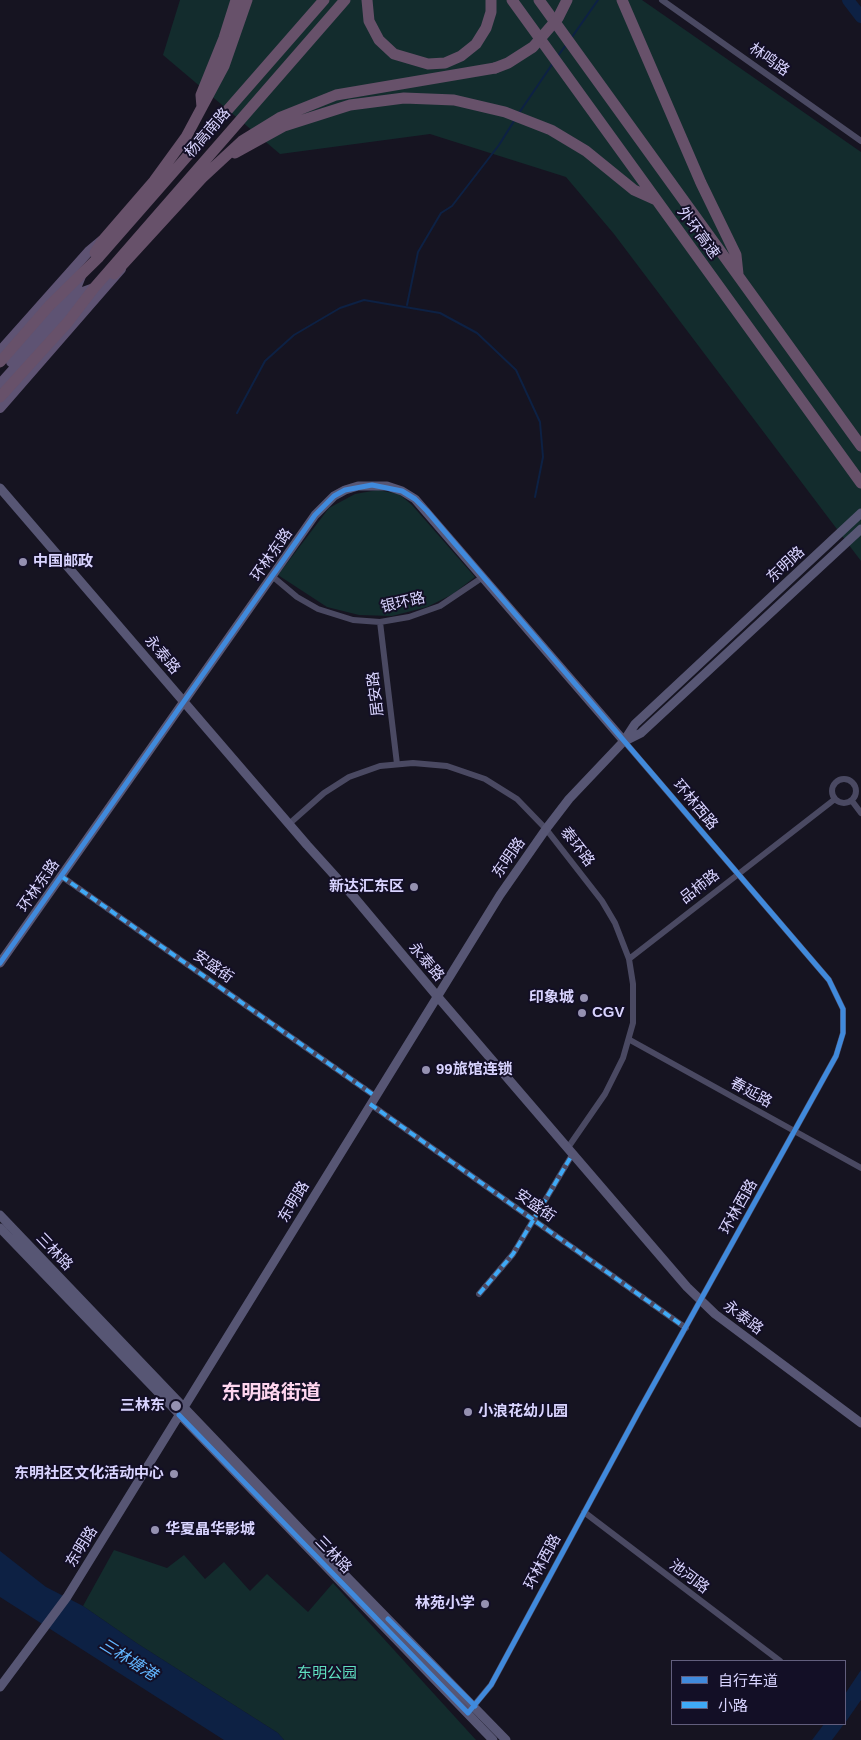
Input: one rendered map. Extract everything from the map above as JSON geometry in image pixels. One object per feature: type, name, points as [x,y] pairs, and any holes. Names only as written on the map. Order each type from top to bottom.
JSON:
[{"type":"highway","name":"杨高南路","points":[[0,362],[49,306],[81,276],[324,0]]},
{"type":"highway","name":"杨高南路","points":[[0,397],[70,324],[94,288],[345,0]]},
{"type":"highway","points":[[367,0],[370,21],[379,40],[394,54],[428,64],[445,63],[461,56],[476,44],[486,28],[491,12],[490,0]]},
{"type":"highway","name":"外环高速","points":[[539,0],[861,446]]},
{"type":"highway","points":[[70,324],[196,184],[242,141],[300,108],[354,91],[480,72],[508,63],[533,47],[547,33],[567,0]]},
{"type":"highway","points":[[622,0],[701,183],[736,255],[738,276]]},
{"type":"highway","points":[[49,306],[96,252],[103,240],[168,163],[202,112],[202,95],[242,2]]},
{"type":"highway","name":"外环高速","points":[[514,3],[861,483]]},
{"type":"highway","points":[[227,157],[284,126],[321,112],[378,100],[429,98],[480,104],[531,121],[569,140],[602,162],[634,190],[656,200]]},
{"type":"main road","points":[[0,351],[90,250],[103,240]]},
{"type":"main road","name":"杨高南路","points":[[0,374],[77,286],[81,276]]},
{"type":"main road","name":"杨高南路","points":[[0,384],[83,292],[94,288]]},
{"type":"main road","name":"杨高南路","points":[[0,408],[70,324]]},
{"type":"main road","name":"环林东路","points":[[0,963],[272,576],[324,505],[345,490],[372,485],[402,491],[415,499],[624,741]]},
{"type":"main road","name":"永泰路","points":[[0,488],[701,1302],[861,1423]]},
{"type":"main road","name":"东明路","points":[[0,1686],[68,1597],[437,996],[500,895],[546,829],[570,799],[624,741],[635,724],[861,513]]},
{"type":"main road","name":"东明路","points":[[624,741],[641,733],[861,529]]},
{"type":"main road","name":"三林路","points":[[0,1215],[182,1411]]},
{"type":"main road","name":"三林路","points":[[0,1228],[182,1411],[471,1709],[506,1740]]},
{"type":"main road","name":"三林路","points":[[471,1709],[493,1740]]},
{"type":"street","name":"林鸣路","points":[[662,0],[861,141]]},
{"type":"street","name":"银环路","points":[[272,576],[297,597],[318,609],[353,620],[380,622],[409,617],[440,606],[483,577]]},
{"type":"street","name":"居安路","points":[[380,622],[397,764]]},
{"type":"street","name":"环林西路","points":[[471,1709],[491,1685],[584,1512],[836,1056],[843,1033],[843,1009],[829,980],[624,741]]},
{"type":"street","name":"泰环路","points":[[289,824],[324,792],[363,770],[397,764],[447,766],[485,779],[517,800],[546,829],[602,901],[615,923],[629,959],[634,1003],[630,1040],[605,1094],[570,1152],[534,1220],[501,1271],[493,1275],[479,1294]]},
{"type":"street","points":[[846,779],[854,783],[857,792],[852,801],[843,803],[835,799],[832,794],[833,785],[837,781],[846,779]]},
{"type":"street","name":"品柿路","points":[[629,959],[835,799]]},
{"type":"street","points":[[852,801],[861,813]]},
{"type":"street","name":"安盛街","points":[[61,876],[373,1100],[534,1220],[686,1328]]},
{"type":"street","name":"春延路","points":[[630,1040],[861,1168]]},
{"type":"street","name":"池河路","points":[[584,1512],[779,1660]]},
{"type":"green space","points":[[180,0],[642,0],[861,152],[861,561],[614,234],[566,177],[430,134],[280,154],[163,55]]},
{"type":"green space","points":[[378,490],[399,494],[412,505],[475,577],[453,594],[427,607],[392,616],[359,615],[327,607],[278,575],[329,508],[355,494]]},
{"type":"green space","name":"东明公园","points":[[114,1550],[167,1568],[184,1555],[205,1579],[224,1562],[250,1591],[267,1574],[308,1612],[333,1583],[476,1740],[284,1740],[278,1733],[138,1644],[83,1606]]},
{"type":"water","name":"三林塘港","points":[[0,1551],[46,1587],[83,1606],[138,1644],[278,1733],[284,1740],[224,1740],[0,1597]]},
{"type":"water","points":[[861,1670],[861,1700],[846,1722],[846,1692]]},
{"type":"water","points":[[823,1725],[843,1725],[832,1740],[812,1740]]},
{"type":"waterway","points":[[572,37],[598,0]]},
{"type":"waterway","points":[[848,0],[861,17]]},
{"type":"waterway","points":[[557,57],[566,45]]},
{"type":"waterway","points":[[519,113],[553,63]]},
{"type":"waterway","points":[[407,305],[418,252],[441,213],[452,206],[499,145],[514,121]]},
{"type":"waterway","points":[[237,413],[265,361],[294,335],[340,308],[364,300],[440,313],[477,333],[516,370],[540,422],[543,457],[535,497]]},
{"type":"marked path","points":[[61,876],[375,1096]]},
{"type":"marked path","points":[[370,1104],[686,1328]]},
{"type":"marked path","points":[[479,1294],[513,1254],[572,1155]]},
{"type":"cycle path","points":[[0,963],[315,515],[334,496],[345,490],[372,485],[402,491],[415,499],[427,511],[829,980],[843,1009],[843,1033],[836,1056],[639,1411],[491,1685],[468,1713],[179,1415]]},
{"type":"cycle path","points":[[388,1619],[475,1706]]},
{"type":"place","name":"中国邮政","points":[[23,562]]},
{"type":"place","name":"新达汇东区","points":[[414,887]]},
{"type":"place","name":"印象城","points":[[584,998]]},
{"type":"place","name":"CGV","points":[[582,1013]]},
{"type":"place","name":"99旅馆连锁","points":[[426,1070]]},
{"type":"place","name":"三林东","points":[[176,1406]]},
{"type":"place","name":"小浪花幼儿园","points":[[468,1412]]},
{"type":"place","name":"东明社区文化活动中心","points":[[174,1474]]},
{"type":"place","name":"华夏晶华影城","points":[[155,1530]]},
{"type":"place","name":"林苑小学","points":[[485,1604]]},
{"type":"district","name":"东明路街道","points":[[271,1393]]}]
